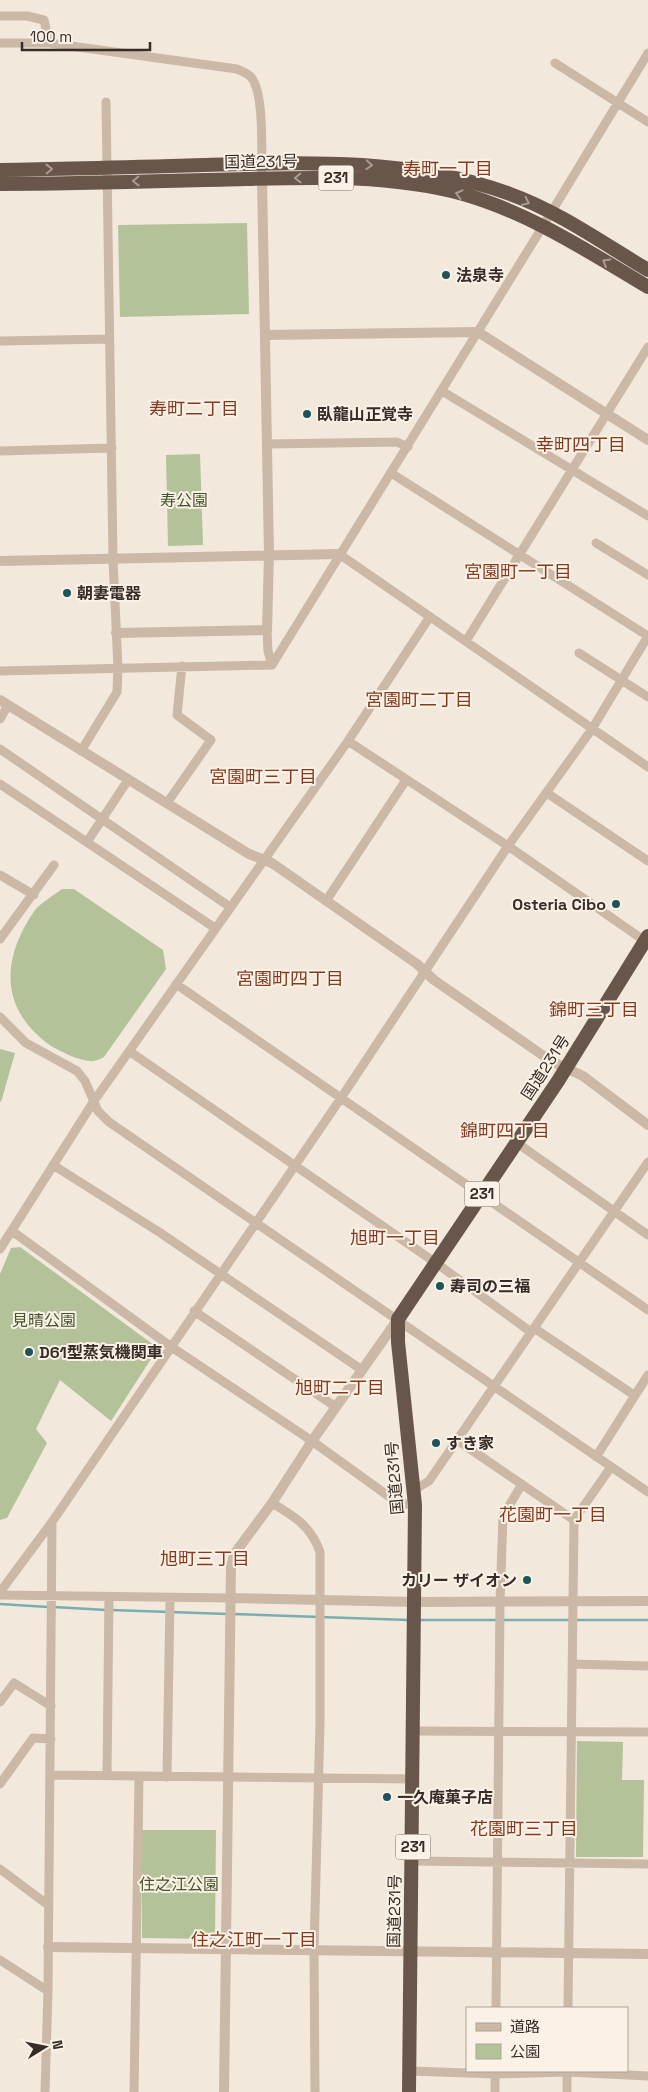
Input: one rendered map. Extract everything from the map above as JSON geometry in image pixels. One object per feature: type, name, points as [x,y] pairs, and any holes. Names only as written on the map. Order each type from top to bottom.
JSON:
[{"type":"highway","name":"国道231号","points":[[0,184],[262,164],[331,163],[391,166],[465,181],[510,194],[552,212],[648,270]]},
{"type":"highway","name":"国道231号","points":[[0,170],[262,179],[324,178],[390,181],[434,188],[479,200],[543,226],[648,287]]},
{"type":"highway","name":"国道231号","points":[[409,2092],[415,1505],[398,1342],[398,1319],[566,1069],[647,940]]},
{"type":"street","points":[[0,16],[27,16],[44,20],[49,43]]},
{"type":"street","points":[[0,43],[49,43],[237,69],[250,76],[256,86],[260,104],[262,164],[269,555],[267,630],[268,651],[272,665]]},
{"type":"street","points":[[272,665],[339,554],[408,447],[648,53]]},
{"type":"street","points":[[555,63],[648,122]]},
{"type":"street","points":[[81,751],[117,692],[118,668],[113,559],[106,102]]},
{"type":"street","points":[[265,335],[478,332],[648,440]]},
{"type":"street","points":[[0,341],[109,339]]},
{"type":"street","points":[[466,641],[648,347]]},
{"type":"street","points":[[442,391],[648,516]]},
{"type":"street","points":[[267,444],[397,442],[408,447]]},
{"type":"street","points":[[0,451],[112,448]]},
{"type":"street","points":[[0,1593],[52,1522],[170,1346],[341,1098],[508,846],[592,729],[648,636],[518,556],[391,474]]},
{"type":"street","points":[[596,543],[648,575]]},
{"type":"street","points":[[0,561],[339,554],[429,618],[466,641],[648,767]]},
{"type":"street","points":[[0,1249],[94,1101],[348,742],[429,618]]},
{"type":"street","points":[[116,632],[267,630]]},
{"type":"street","points":[[579,652],[648,697]]},
{"type":"street","points":[[0,671],[272,665]]},
{"type":"street","points":[[167,804],[211,740],[177,715],[182,666]]},
{"type":"street","points":[[0,720],[4,702],[249,854],[272,863],[417,964],[450,991],[551,1061],[583,1076],[648,1124]]},
{"type":"street","points":[[348,742],[508,846],[647,940]]},
{"type":"street","points":[[0,749],[230,907]]},
{"type":"street","points":[[87,842],[128,780]]},
{"type":"street","points":[[326,901],[406,780]]},
{"type":"street","points":[[0,784],[215,928]]},
{"type":"street","points":[[546,793],[648,861]]},
{"type":"street","points":[[0,939],[12,920],[34,895],[54,865]]},
{"type":"street","points":[[0,875],[34,895]]},
{"type":"street","points":[[176,984],[648,1310]]},
{"type":"street","points":[[0,1017],[26,1043],[77,1071],[85,1081],[98,1110],[109,1122],[648,1492]]},
{"type":"street","points":[[129,1051],[532,1330],[634,1395]]},
{"type":"street","points":[[517,1143],[648,1235]]},
{"type":"street","points":[[414,1490],[430,1480],[648,1162]]},
{"type":"street","points":[[53,1165],[221,1273],[362,1370]]},
{"type":"street","points":[[12,1231],[170,1346],[312,1441],[398,1503],[415,1505]]},
{"type":"street","points":[[194,1311],[336,1407]]},
{"type":"street","points":[[224,2092],[231,1566],[235,1553],[272,1503],[312,1441],[398,1319]]},
{"type":"street","points":[[596,1457],[648,1375]]},
{"type":"street","points":[[457,1440],[574,1520]]},
{"type":"street","points":[[568,2007],[574,1520],[611,1467]]},
{"type":"street","points":[[496,2007],[498,1731],[503,1516],[522,1484]]},
{"type":"street","points":[[272,1503],[298,1518],[310,1530],[320,1552],[319,1778],[314,1950],[315,2092]]},
{"type":"street","points":[[45,2092],[51,1775],[52,1522]]},
{"type":"street","points":[[0,1593],[109,1597],[415,1602],[648,1601]]},
{"type":"street","points":[[107,1775],[109,1597]]},
{"type":"street","points":[[167,1777],[170,1598]]},
{"type":"street","points":[[572,1664],[648,1666]]},
{"type":"street","points":[[0,1702],[14,1682],[51,1706]]},
{"type":"street","points":[[414,1731],[648,1732]]},
{"type":"street","points":[[0,1784],[33,1738],[51,1739]]},
{"type":"street","points":[[51,1775],[413,1779]]},
{"type":"street","points":[[134,2092],[139,1777]]},
{"type":"street","points":[[412,1861],[648,1864]]},
{"type":"street","points":[[0,1869],[48,1905]]},
{"type":"street","points":[[48,1947],[648,1954]]},
{"type":"street","points":[[0,1960],[48,1991]]},
{"type":"street","points":[[410,2071],[531,2072]]},
{"type":"street","points":[[567,2072],[567,2092]]},
{"type":"street","points":[[583,2072],[648,2076]]},
{"type":"street","points":[[495,2073],[495,2092]]},
{"type":"green space","points":[[247,223],[249,314],[120,317],[118,225]]},
{"type":"green space","name":"寿公園","points":[[200,454],[203,545],[168,546],[166,455]]},
{"type":"green space","points":[[62,889],[74,889],[163,950],[166,969],[104,1057],[93,1061],[80,1059],[51,1046],[34,1032],[22,1017],[14,1000],[11,966],[16,947],[35,910]]},
{"type":"green space","points":[[0,1049],[15,1053],[1,1102],[0,1101]]},
{"type":"green space","name":"見晴公園","points":[[20,1247],[158,1348],[111,1421],[60,1380],[36,1429],[47,1443],[7,1518],[0,1520],[0,1274],[11,1248]]},
{"type":"green space","points":[[577,1741],[623,1742],[622,1780],[644,1780],[643,1857],[576,1857]]},
{"type":"green space","name":"住之江公園","points":[[142,1830],[216,1830],[215,1939],[142,1938]]},
{"type":"waterway","points":[[0,1604],[48,1607]]},
{"type":"waterway","points":[[54,1607],[106,1610]]},
{"type":"waterway","points":[[111,1610],[228,1614]]},
{"type":"waterway","points":[[234,1614],[408,1620]]},
{"type":"waterway","points":[[419,1620],[648,1620]]},
{"type":"place","name":"法泉寺","points":[[446,275]]},
{"type":"place","name":"臥龍山正覚寺","points":[[307,414]]},
{"type":"place","name":"朝妻電器","points":[[67,593]]},
{"type":"place","name":"Osteria Cibo","points":[[616,904]]},
{"type":"place","name":"寿司の三福","points":[[440,1286]]},
{"type":"place","name":"D61型蒸気機関車","points":[[29,1352]]},
{"type":"place","name":"すき家","points":[[436,1443]]},
{"type":"place","name":"カリー ザイオン","points":[[527,1580]]},
{"type":"place","name":"一久庵菓子店","points":[[387,1797]]},
{"type":"district","name":"寿町一丁目","points":[[448,169]]},
{"type":"district","name":"寿町二丁目","points":[[194,409]]},
{"type":"district","name":"幸町四丁目","points":[[581,445]]},
{"type":"district","name":"宮園町一丁目","points":[[518,572]]},
{"type":"district","name":"宮園町二丁目","points":[[419,700]]},
{"type":"district","name":"宮園町三丁目","points":[[263,777]]},
{"type":"district","name":"宮園町四丁目","points":[[290,979]]},
{"type":"district","name":"錦町三丁目","points":[[594,1010]]},
{"type":"district","name":"錦町四丁目","points":[[505,1131]]},
{"type":"district","name":"旭町一丁目","points":[[395,1238]]},
{"type":"district","name":"旭町二丁目","points":[[340,1388]]},
{"type":"district","name":"花園町一丁目","points":[[553,1515]]},
{"type":"district","name":"旭町三丁目","points":[[205,1559]]},
{"type":"district","name":"花園町三丁目","points":[[524,1829]]},
{"type":"district","name":"住之江町一丁目","points":[[254,1940]]}]
